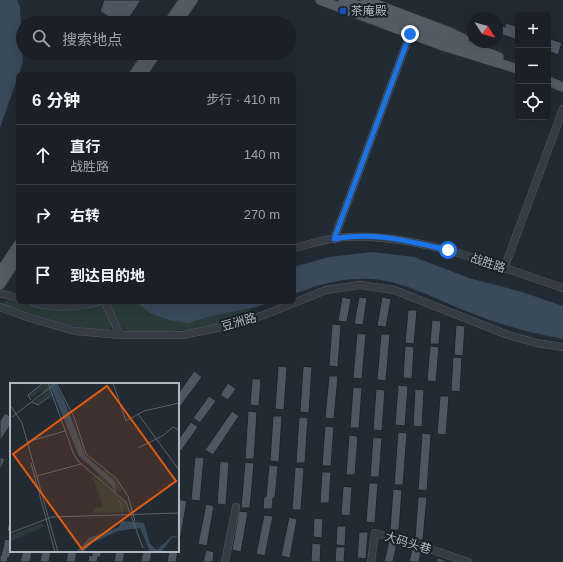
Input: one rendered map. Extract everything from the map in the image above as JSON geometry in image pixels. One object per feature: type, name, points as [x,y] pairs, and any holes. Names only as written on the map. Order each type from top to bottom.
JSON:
[{"type":"main road","points":[[173,16],[184,0]]},
{"type":"main road","points":[[182,16],[193,0]]},
{"type":"main road","points":[[320,0],[444,46],[507,63],[515,64]]},
{"type":"main road","points":[[343,0],[446,39],[456,45],[507,63]]},
{"type":"main road","points":[[365,0],[452,33],[515,68]]},
{"type":"main road","points":[[135,72],[143,60]]},
{"type":"main road","points":[[143,72],[152,60]]},
{"type":"main road","points":[[551,76],[563,81]]},
{"type":"main road","points":[[551,82],[563,87]]},
{"type":"main road","points":[[0,272],[16,248]]},
{"type":"main road","points":[[0,285],[16,261]]},
{"type":"street","points":[[334,239],[410,34]]},
{"type":"street","points":[[504,269],[563,109]]},
{"type":"street","name":"战胜路","points":[[296,248],[347,236],[390,238],[448,250],[563,288]]},
{"type":"street","name":"豆洲路","points":[[296,302],[326,290],[360,286],[394,290],[508,335],[538,343],[563,347]]},
{"type":"street","points":[[0,293],[16,297]]},
{"type":"street","points":[[38,304],[58,308],[90,304]]},
{"type":"street","points":[[106,304],[120,335]]},
{"type":"street","name":"豆洲路","points":[[0,307],[30,318],[76,331],[120,335],[183,335],[241,323],[290,304]]},
{"type":"street","points":[[225,562],[236,507]]},
{"type":"street","name":"大码头巷","points":[[371,562],[375,533],[424,547],[468,562]]},
{"type":"shaded area","points":[[9,300],[16,302],[16,304],[25,304],[57,310],[77,310],[102,306],[104,307],[113,325],[109,331],[69,325],[3,306],[3,302]]},
{"type":"shaded area","points":[[112,304],[249,304],[252,313],[223,323],[193,329],[162,332],[126,332],[120,325],[111,306]]},
{"type":"water","points":[[0,0],[17,0],[20,7],[20,16],[16,16],[16,60],[23,60],[23,62],[20,72],[16,72],[16,82],[0,128]]},
{"type":"water","points":[[372,252],[414,257],[469,278],[522,292],[563,306],[563,339],[502,324],[478,316],[414,289],[387,281],[373,279],[342,280],[296,293],[296,266],[329,257]]},
{"type":"water","points":[[139,304],[265,304],[211,316],[188,323],[169,320],[150,313]]},
{"type":"building","points":[[104,0],[141,0],[131,16],[108,16],[100,11]]},
{"type":"building","points":[[506,23],[515,26],[515,39],[503,35],[503,26],[505,27]]},
{"type":"building","points":[[551,39],[562,43],[558,55],[551,52]]},
{"type":"building","points":[[342,297],[351,299],[347,322],[338,321]]},
{"type":"building","points":[[359,297],[367,298],[363,325],[354,324]]},
{"type":"building","points":[[382,297],[391,299],[386,327],[377,326]]},
{"type":"building","points":[[408,310],[417,310],[414,344],[405,343]]},
{"type":"building","points":[[432,320],[441,321],[439,344],[430,344]]},
{"type":"building","points":[[332,324],[341,325],[338,367],[329,366]]},
{"type":"building","points":[[456,325],[465,326],[463,356],[454,355]]},
{"type":"building","points":[[357,333],[366,334],[362,379],[353,378]]},
{"type":"building","points":[[381,334],[390,334],[386,381],[377,380]]},
{"type":"building","points":[[405,346],[414,347],[412,379],[403,378]]},
{"type":"building","points":[[430,346],[439,347],[436,382],[427,381]]},
{"type":"building","points":[[453,357],[462,358],[460,392],[451,391]]},
{"type":"building","points":[[278,366],[287,367],[284,410],[275,409]]},
{"type":"building","points":[[303,366],[312,367],[309,413],[300,412]]},
{"type":"building","points":[[194,371],[202,377],[179,408],[179,393]]},
{"type":"building","points":[[329,376],[338,376],[334,419],[325,418]]},
{"type":"building","points":[[252,379],[261,379],[259,406],[250,405]]},
{"type":"building","points":[[228,383],[236,389],[228,400],[220,395]]},
{"type":"building","points":[[398,385],[408,386],[405,426],[395,425]]},
{"type":"building","points":[[353,387],[362,388],[359,428],[350,428]]},
{"type":"building","points":[[376,389],[385,390],[382,431],[373,430]]},
{"type":"building","points":[[415,389],[424,390],[422,427],[413,426]]},
{"type":"building","points":[[209,396],[216,401],[200,423],[193,418]]},
{"type":"building","points":[[440,396],[449,396],[446,435],[437,434]]},
{"type":"building","points":[[232,411],[239,416],[213,455],[205,450]]},
{"type":"building","points":[[248,411],[257,412],[254,459],[245,459]]},
{"type":"building","points":[[5,413],[10,416],[10,426],[0,441],[0,421]]},
{"type":"building","points":[[273,416],[282,416],[279,462],[270,461]]},
{"type":"building","points":[[299,417],[308,418],[305,463],[296,463]]},
{"type":"building","points":[[191,422],[198,427],[181,451],[179,450],[179,439]]},
{"type":"building","points":[[325,426],[334,427],[331,466],[322,466]]},
{"type":"building","points":[[398,432],[407,433],[403,485],[394,485]]},
{"type":"building","points":[[422,433],[431,434],[427,491],[418,490]]},
{"type":"building","points":[[349,435],[358,436],[355,475],[346,475]]},
{"type":"building","points":[[373,437],[382,438],[379,477],[370,477]]},
{"type":"building","points":[[0,457],[5,459],[0,471]]},
{"type":"building","points":[[195,457],[204,458],[200,501],[191,500]]},
{"type":"building","points":[[220,461],[229,462],[226,505],[217,504]]},
{"type":"building","points":[[245,462],[254,463],[250,508],[241,508]]},
{"type":"building","points":[[269,465],[278,466],[275,498],[273,498],[272,509],[263,509],[264,497],[266,497]]},
{"type":"building","points":[[295,467],[304,468],[301,510],[292,510]]},
{"type":"building","points":[[322,472],[331,472],[329,503],[320,503]]},
{"type":"building","points":[[369,483],[378,483],[375,523],[366,522]]},
{"type":"building","points":[[343,486],[352,487],[350,516],[341,515]]},
{"type":"building","points":[[393,489],[402,490],[399,530],[390,530]]},
{"type":"building","points":[[418,497],[427,497],[423,540],[415,540]]},
{"type":"building","points":[[179,499],[187,501],[179,540]]},
{"type":"building","points":[[206,504],[214,506],[207,546],[198,544]]},
{"type":"building","points":[[239,511],[248,512],[241,552],[232,550]]},
{"type":"building","points":[[10,514],[10,532],[7,531]]},
{"type":"building","points":[[264,515],[273,516],[265,556],[256,554]]},
{"type":"building","points":[[289,517],[297,519],[290,558],[281,556]]},
{"type":"building","points":[[314,518],[323,519],[322,538],[313,537]]},
{"type":"building","points":[[337,526],[346,526],[345,546],[336,545]]},
{"type":"building","points":[[359,532],[368,532],[366,559],[357,558]]},
{"type":"building","points":[[5,539],[10,540],[10,558],[8,557],[7,562],[0,562]]},
{"type":"building","points":[[389,541],[397,543],[393,562],[384,562]]},
{"type":"building","points":[[312,543],[321,544],[320,562],[311,562]]},
{"type":"building","points":[[336,547],[345,547],[344,562],[335,562]]},
{"type":"building","points":[[412,549],[421,551],[419,562],[409,562]]},
{"type":"building","points":[[206,550],[214,552],[213,562],[203,562]]},
{"type":"building","points":[[23,552],[32,552],[30,562],[20,562]]},
{"type":"building","points":[[42,552],[51,552],[49,562],[40,562]]},
{"type":"building","points":[[68,552],[77,552],[75,562],[66,562]]},
{"type":"building","points":[[92,552],[102,552],[100,557],[98,557],[97,562],[88,562],[89,555],[92,556]]},
{"type":"building","points":[[116,552],[125,552],[123,562],[114,562]]},
{"type":"building","points":[[143,552],[152,552],[150,562],[141,562]]},
{"type":"building","points":[[169,552],[178,552],[176,562],[167,562]]},
{"type":"building","points":[[437,558],[445,560],[445,562],[436,562]]},
{"type":"place","name":"茶庵殿","points":[[343,11]]},
{"type":"route","points":[[410,34],[334,239],[347,236],[390,238],[448,250]]}]
